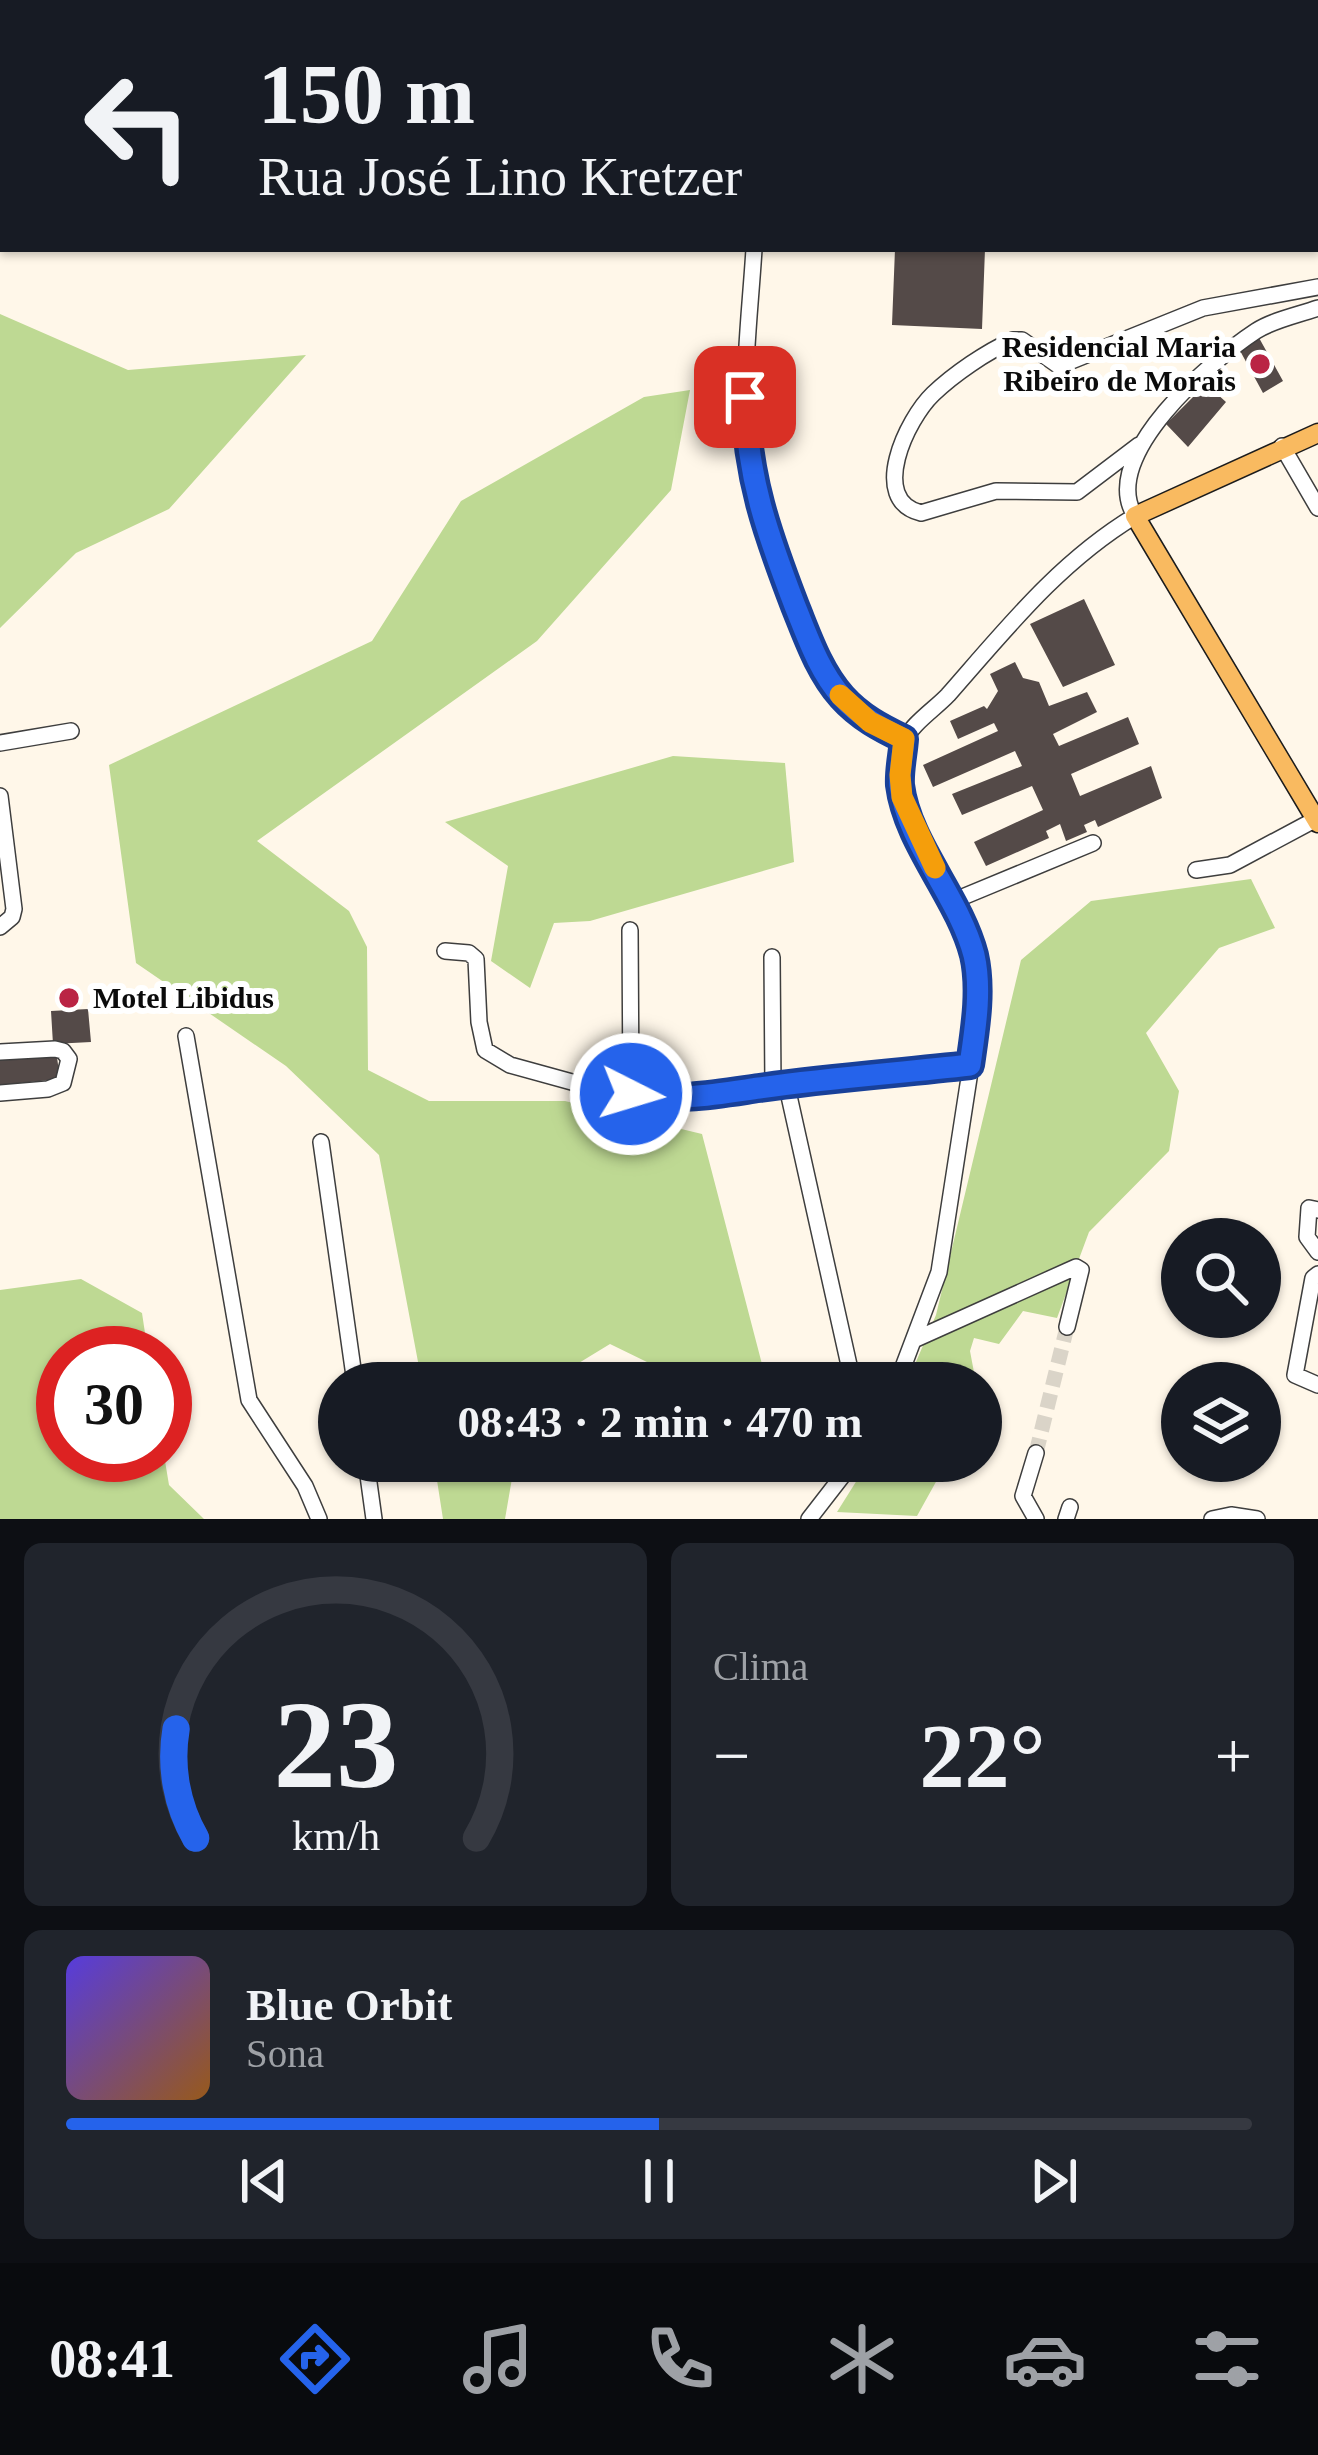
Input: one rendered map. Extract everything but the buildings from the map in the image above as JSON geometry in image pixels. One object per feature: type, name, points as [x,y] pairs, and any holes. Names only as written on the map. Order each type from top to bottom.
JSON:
[{"type":"main road","points":[[1317,820],[1135,516],[1318,433]]},
{"type":"street","points":[[754,252],[745,416],[749,464],[763,522],[822,669],[853,709],[904,739]]},
{"type":"street","points":[[1318,286],[1203,308],[1059,366],[1022,340],[1012,340],[934,393],[918,412],[893,479],[897,498],[906,509],[921,513],[1016,488],[1060,495],[1090,485],[1142,442],[1194,380],[1260,328],[1318,308]]},
{"type":"street","points":[[906,1362],[939,1272],[970,1065],[976,972],[953,901],[902,797],[904,739],[1024,605],[1102,536],[1135,516],[1127,492],[1142,442]]},
{"type":"street","points":[[1282,446],[1318,508]]},
{"type":"street","points":[[0,743],[71,731]]},
{"type":"street","points":[[0,796],[14,909],[0,927]]},
{"type":"street","points":[[1196,870],[1230,865],[1317,820]]},
{"type":"street","points":[[953,901],[1093,843]]},
{"type":"street","points":[[631,930],[631,1094]]},
{"type":"street","points":[[445,950],[469,952],[476,959],[485,1050],[495,1059],[590,1087],[684,1100],[970,1065]]},
{"type":"street","points":[[772,957],[780,1087],[848,1362]]},
{"type":"street","points":[[186,1036],[248,1400],[320,1519]]},
{"type":"street","points":[[0,1052],[55,1049],[69,1059],[63,1083],[0,1093]]},
{"type":"street","points":[[321,1142],[352,1362]]},
{"type":"street","points":[[1318,1210],[1309,1208],[1306,1238],[1318,1252]]},
{"type":"street","points":[[916,1339],[1076,1267],[1081,1270],[1066,1328]]},
{"type":"street","points":[[1318,1274],[1313,1278],[1294,1370],[1298,1379],[1318,1384]]},
{"type":"street","points":[[1036,1453],[1022,1496],[1036,1519]]},
{"type":"street","points":[[369,1482],[374,1519]]},
{"type":"street","points":[[809,1519],[838,1482]]},
{"type":"street","points":[[1212,1519],[1231,1514],[1257,1519]]},
{"type":"green space","points":[[0,314],[128,370],[306,355],[169,509],[76,553],[0,628]]},
{"type":"green space","points":[[690,390],[671,490],[537,641],[257,841],[349,911],[367,947],[368,1070],[429,1101],[565,1101],[702,1134],[761,1362],[647,1362],[610,1344],[580,1362],[418,1362],[379,1155],[286,1066],[136,963],[109,765],[372,641],[461,501],[644,397]]},
{"type":"green space","points":[[673,756],[785,763],[794,862],[590,921],[554,923],[530,988],[491,961],[508,866],[445,822]]},
{"type":"green space","points":[[1251,879],[1275,928],[1219,948],[1146,1033],[1179,1091],[1169,1151],[1089,1232],[1057,1318],[1023,1311],[999,1344],[974,1338],[972,1362],[916,1362],[936,1315],[1021,960],[1091,901]]},
{"type":"green space","points":[[81,1279],[142,1313],[144,1326],[36,1326],[36,1482],[168,1482],[204,1519],[0,1519],[0,1290]]},
{"type":"green space","points":[[437,1482],[511,1482],[505,1519],[443,1519]]},
{"type":"green space","points":[[856,1482],[936,1482],[917,1516],[837,1512]]},
{"type":"tunnel","points":[[1036,1453],[1067,1327]]},
{"type":"slow traffic","points":[[840,695],[870,722],[904,739],[902,797],[935,868]]},
{"type":"place","name":"Residencial Maria Ribeiro de Morais","points":[[1260,364]]},
{"type":"place","name":"Motel Libidus","points":[[69,998]]},
{"type":"route","points":[[631,1094],[684,1100],[970,1065],[975,960],[953,901],[902,797],[904,739],[853,709],[822,669],[808,639],[755,496],[745,397]]}]
